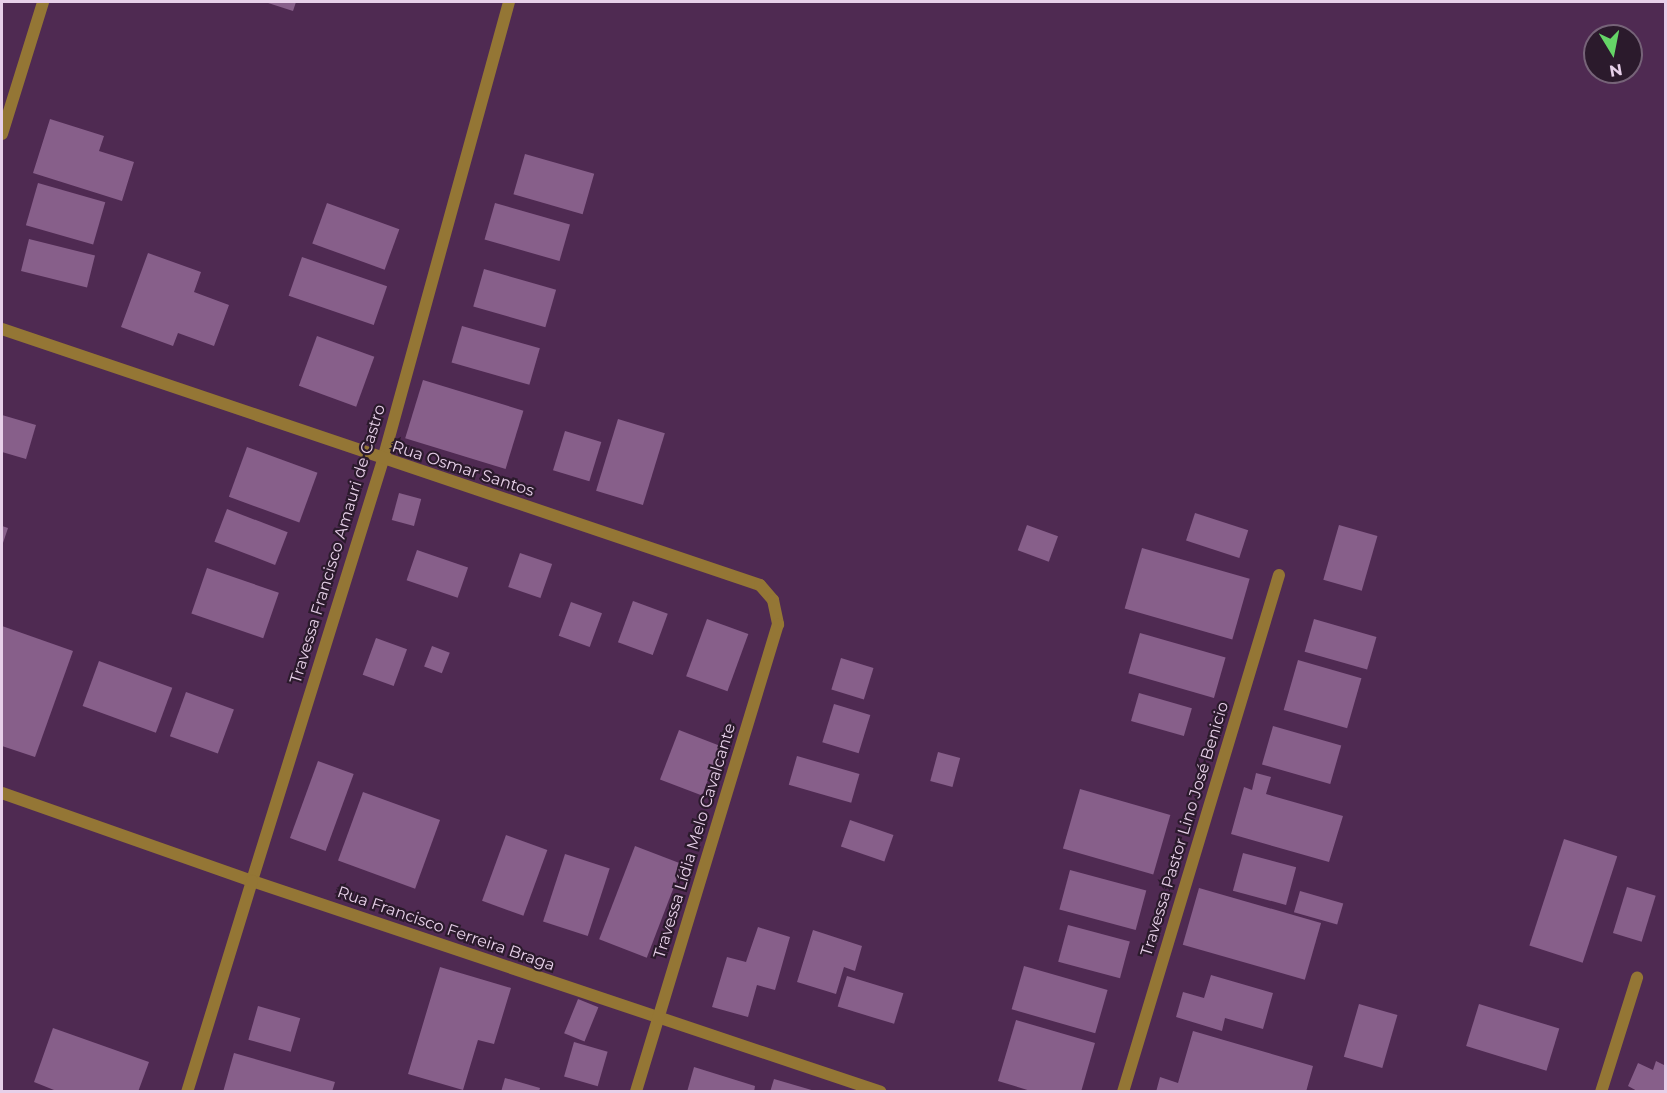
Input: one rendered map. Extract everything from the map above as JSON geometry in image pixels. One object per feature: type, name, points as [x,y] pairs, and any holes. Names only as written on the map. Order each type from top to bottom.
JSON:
[{"type":"street","points":[[2,134],[43,2]]},
{"type":"street","name":"Travessa Francisco Amauri de Castro","points":[[187,1092],[382,460],[509,2]]},
{"type":"street","name":"Rua Osmar Santos","points":[[2,329],[382,460],[760,585],[773,600]]},
{"type":"street","name":"Travessa Pastor Lino José Benicio","points":[[1123,1092],[1279,575]]},
{"type":"street","name":"Travessa Lídia Melo Cavalcante","points":[[636,1092],[778,624],[773,600]]},
{"type":"street","name":"Rua Francisco Ferreira Braga","points":[[2,793],[252,881],[881,1092]]},
{"type":"street","points":[[1601,1092],[1636,978]]},
{"type":"building","points":[[265,2],[296,2],[293,11]]},
{"type":"building","points":[[50,119],[104,136],[99,151],[134,162],[122,201],[33,173]]},
{"type":"building","points":[[525,154],[594,174],[583,214],[513,194]]},
{"type":"building","points":[[38,183],[105,202],[93,245],[26,225]]},
{"type":"building","points":[[327,203],[399,229],[385,270],[312,243]]},
{"type":"building","points":[[495,203],[570,224],[560,261],[485,240]]},
{"type":"building","points":[[29,239],[95,255],[87,287],[21,271]]},
{"type":"building","points":[[148,253],[201,272],[194,292],[229,305],[214,346],[178,333],[173,346],[121,327]]},
{"type":"building","points":[[302,257],[387,286],[374,325],[289,296]]},
{"type":"building","points":[[484,269],[556,290],[545,327],[473,306]]},
{"type":"building","points":[[462,326],[540,348],[529,385],[452,363]]},
{"type":"building","points":[[317,336],[374,357],[356,407],[299,386]]},
{"type":"building","points":[[423,380],[523,411],[506,469],[405,438]]},
{"type":"building","points":[[2,415],[36,425],[26,459],[2,452]]},
{"type":"building","points":[[618,419],[665,433],[643,505],[596,491]]},
{"type":"building","points":[[565,431],[601,442],[589,481],[553,470]]},
{"type":"building","points":[[247,447],[317,473],[299,522],[229,497]]},
{"type":"building","points":[[399,493],[421,499],[414,526],[392,520]]},
{"type":"building","points":[[227,509],[288,532],[275,565],[214,542]]},
{"type":"building","points":[[1195,513],[1248,530],[1239,558],[1186,541]]},
{"type":"building","points":[[1027,525],[1058,536],[1049,562],[1018,550]]},
{"type":"building","points":[[1339,525],[1377,536],[1362,591],[1323,580]]},
{"type":"building","points":[[2,526],[8,528],[2,546]]},
{"type":"building","points":[[1142,548],[1250,579],[1232,639],[1125,609]]},
{"type":"building","points":[[417,550],[468,568],[458,598],[407,580]]},
{"type":"building","points":[[520,553],[552,564],[540,598],[508,587]]},
{"type":"building","points":[[207,568],[279,593],[263,638],[191,613]]},
{"type":"building","points":[[633,601],[668,614],[653,655],[618,642]]},
{"type":"building","points":[[571,602],[602,613],[590,647],[559,636]]},
{"type":"building","points":[[707,619],[748,634],[727,691],[686,676]]},
{"type":"building","points":[[1314,619],[1376,637],[1367,670],[1305,652]]},
{"type":"building","points":[[2,626],[73,651],[35,757],[2,746]]},
{"type":"building","points":[[1140,633],[1226,658],[1214,698],[1128,673]]},
{"type":"building","points":[[376,638],[407,649],[394,686],[363,675]]},
{"type":"building","points":[[432,646],[450,653],[442,673],[424,667]]},
{"type":"building","points":[[841,658],[874,668],[864,699],[831,690]]},
{"type":"building","points":[[1298,660],[1361,678],[1347,728],[1284,710]]},
{"type":"building","points":[[99,661],[172,688],[156,733],[83,706]]},
{"type":"building","points":[[186,692],[234,709],[218,754],[170,736]]},
{"type":"building","points":[[1139,693],[1192,708],[1184,736],[1131,721]]},
{"type":"building","points":[[834,704],[870,715],[859,753],[822,742]]},
{"type":"building","points":[[1273,726],[1341,746],[1330,784],[1262,764]]},
{"type":"building","points":[[679,730],[721,746],[702,796],[660,779]]},
{"type":"building","points":[[938,752],[960,758],[952,787],[930,781]]},
{"type":"building","points":[[797,756],[859,774],[851,803],[789,785]]},
{"type":"building","points":[[318,761],[354,774],[326,851],[290,838]]},
{"type":"building","points":[[1256,773],[1271,777],[1266,794],[1343,816],[1329,862],[1231,834],[1244,787],[1252,790]]},
{"type":"building","points":[[1080,789],[1170,815],[1153,875],[1063,849]]},
{"type":"building","points":[[363,792],[440,820],[415,889],[338,861]]},
{"type":"building","points":[[850,820],[893,835],[884,861],[841,846]]},
{"type":"building","points":[[506,835],[547,850],[523,916],[482,901]]},
{"type":"building","points":[[1564,839],[1617,856],[1583,963],[1529,946]]},
{"type":"building","points":[[635,846],[683,864],[647,958],[599,939]]},
{"type":"building","points":[[1243,853],[1296,867],[1286,905],[1233,891]]},
{"type":"building","points":[[565,854],[610,869],[588,936],[543,922]]},
{"type":"building","points":[[1070,870],[1146,890],[1136,930],[1059,910]]},
{"type":"building","points":[[1627,887],[1656,896],[1642,942],[1613,933]]},
{"type":"building","points":[[1199,888],[1321,923],[1305,980],[1183,945]]},
{"type":"building","points":[[1300,891],[1343,903],[1337,925],[1294,912]]},
{"type":"building","points":[[1068,925],[1130,942],[1120,978],[1058,962]]},
{"type":"building","points":[[758,927],[790,937],[775,990],[757,985],[748,1017],[712,1007],[727,957],[746,962]]},
{"type":"building","points":[[813,930],[862,946],[855,971],[844,967],[836,994],[797,982]]},
{"type":"building","points":[[1024,966],[1108,990],[1095,1033],[1012,1009]]},
{"type":"building","points":[[440,967],[511,988],[494,1044],[478,1040],[463,1090],[408,1074]]},
{"type":"building","points":[[1211,975],[1273,993],[1263,1029],[1225,1018],[1222,1031],[1176,1017],[1183,992],[1204,998]]},
{"type":"building","points":[[847,976],[903,993],[894,1024],[838,1007]]},
{"type":"building","points":[[578,999],[598,1007],[585,1042],[564,1033]]},
{"type":"building","points":[[1359,1004],[1397,1015],[1382,1068],[1344,1057]]},
{"type":"building","points":[[1479,1004],[1559,1029],[1546,1071],[1466,1046]]},
{"type":"building","points":[[258,1006],[300,1018],[291,1052],[248,1040]]},
{"type":"building","points":[[1016,1020],[1095,1043],[1081,1092],[1034,1092],[998,1081]]},
{"type":"building","points":[[53,1028],[149,1062],[138,1092],[59,1092],[34,1082]]},
{"type":"building","points":[[1193,1031],[1313,1066],[1306,1092],[1156,1092],[1160,1077],[1178,1083]]},
{"type":"building","points":[[574,1042],[608,1052],[598,1086],[564,1077]]},
{"type":"building","points":[[234,1053],[335,1082],[332,1092],[223,1092]]},
{"type":"building","points":[[1656,1061],[1666,1066],[1666,1092],[1639,1092],[1628,1086],[1638,1063],[1653,1070]]},
{"type":"building","points":[[694,1067],[755,1086],[754,1092],[687,1092]]},
{"type":"building","points":[[505,1078],[540,1088],[539,1092],[501,1092]]},
{"type":"building","points":[[774,1079],[815,1091],[815,1092],[770,1092]]}]
